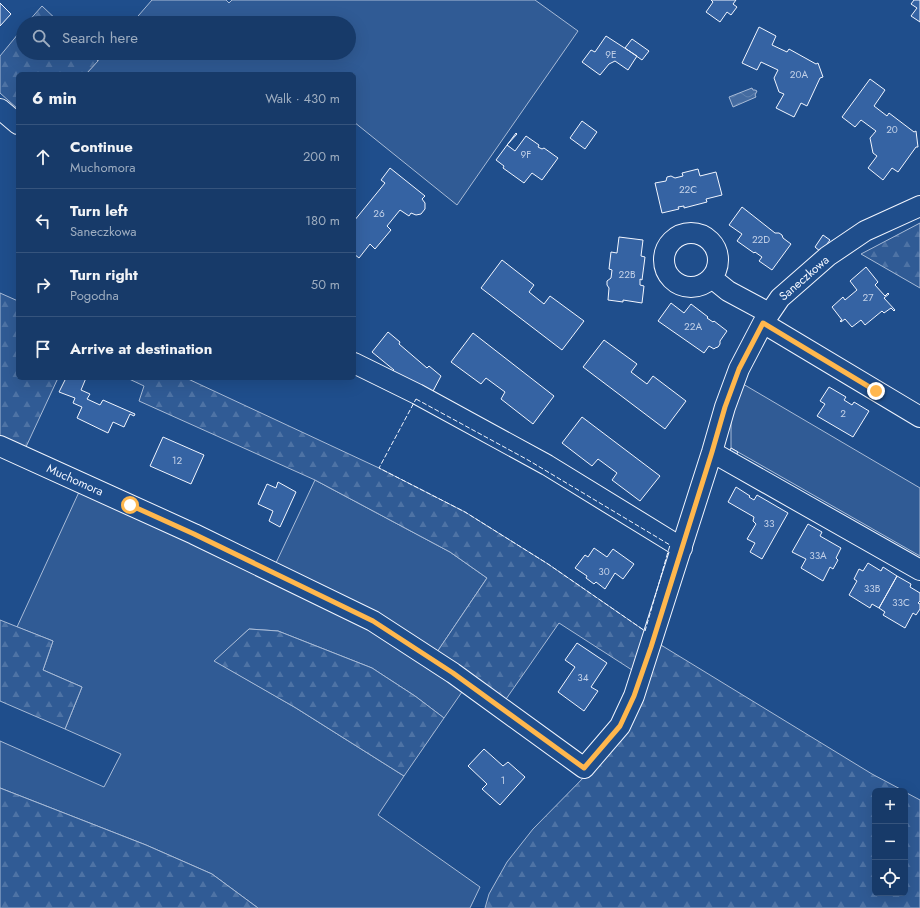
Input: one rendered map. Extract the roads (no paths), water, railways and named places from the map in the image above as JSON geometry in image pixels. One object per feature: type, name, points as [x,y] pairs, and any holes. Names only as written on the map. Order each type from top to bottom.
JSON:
[{"type":"street","points":[[0,109],[16,122]]},
{"type":"street","name":"Saneczkowa","points":[[584,768],[620,726],[634,696],[682,548],[725,407],[739,369],[766,318],[780,298],[828,256],[865,231],[920,206]]},
{"type":"street","points":[[712,278],[766,318],[920,417]]},
{"type":"street","points":[[356,364],[417,394],[547,465],[682,548]]},
{"type":"street","name":"Muchomora","points":[[0,446],[194,534],[373,621],[453,673],[584,768]]},
{"type":"street","points":[[712,452],[920,570]]},
{"type":"water","points":[[752,88],[753,90],[757,91],[755,95],[756,97],[733,107],[729,97]]}]
